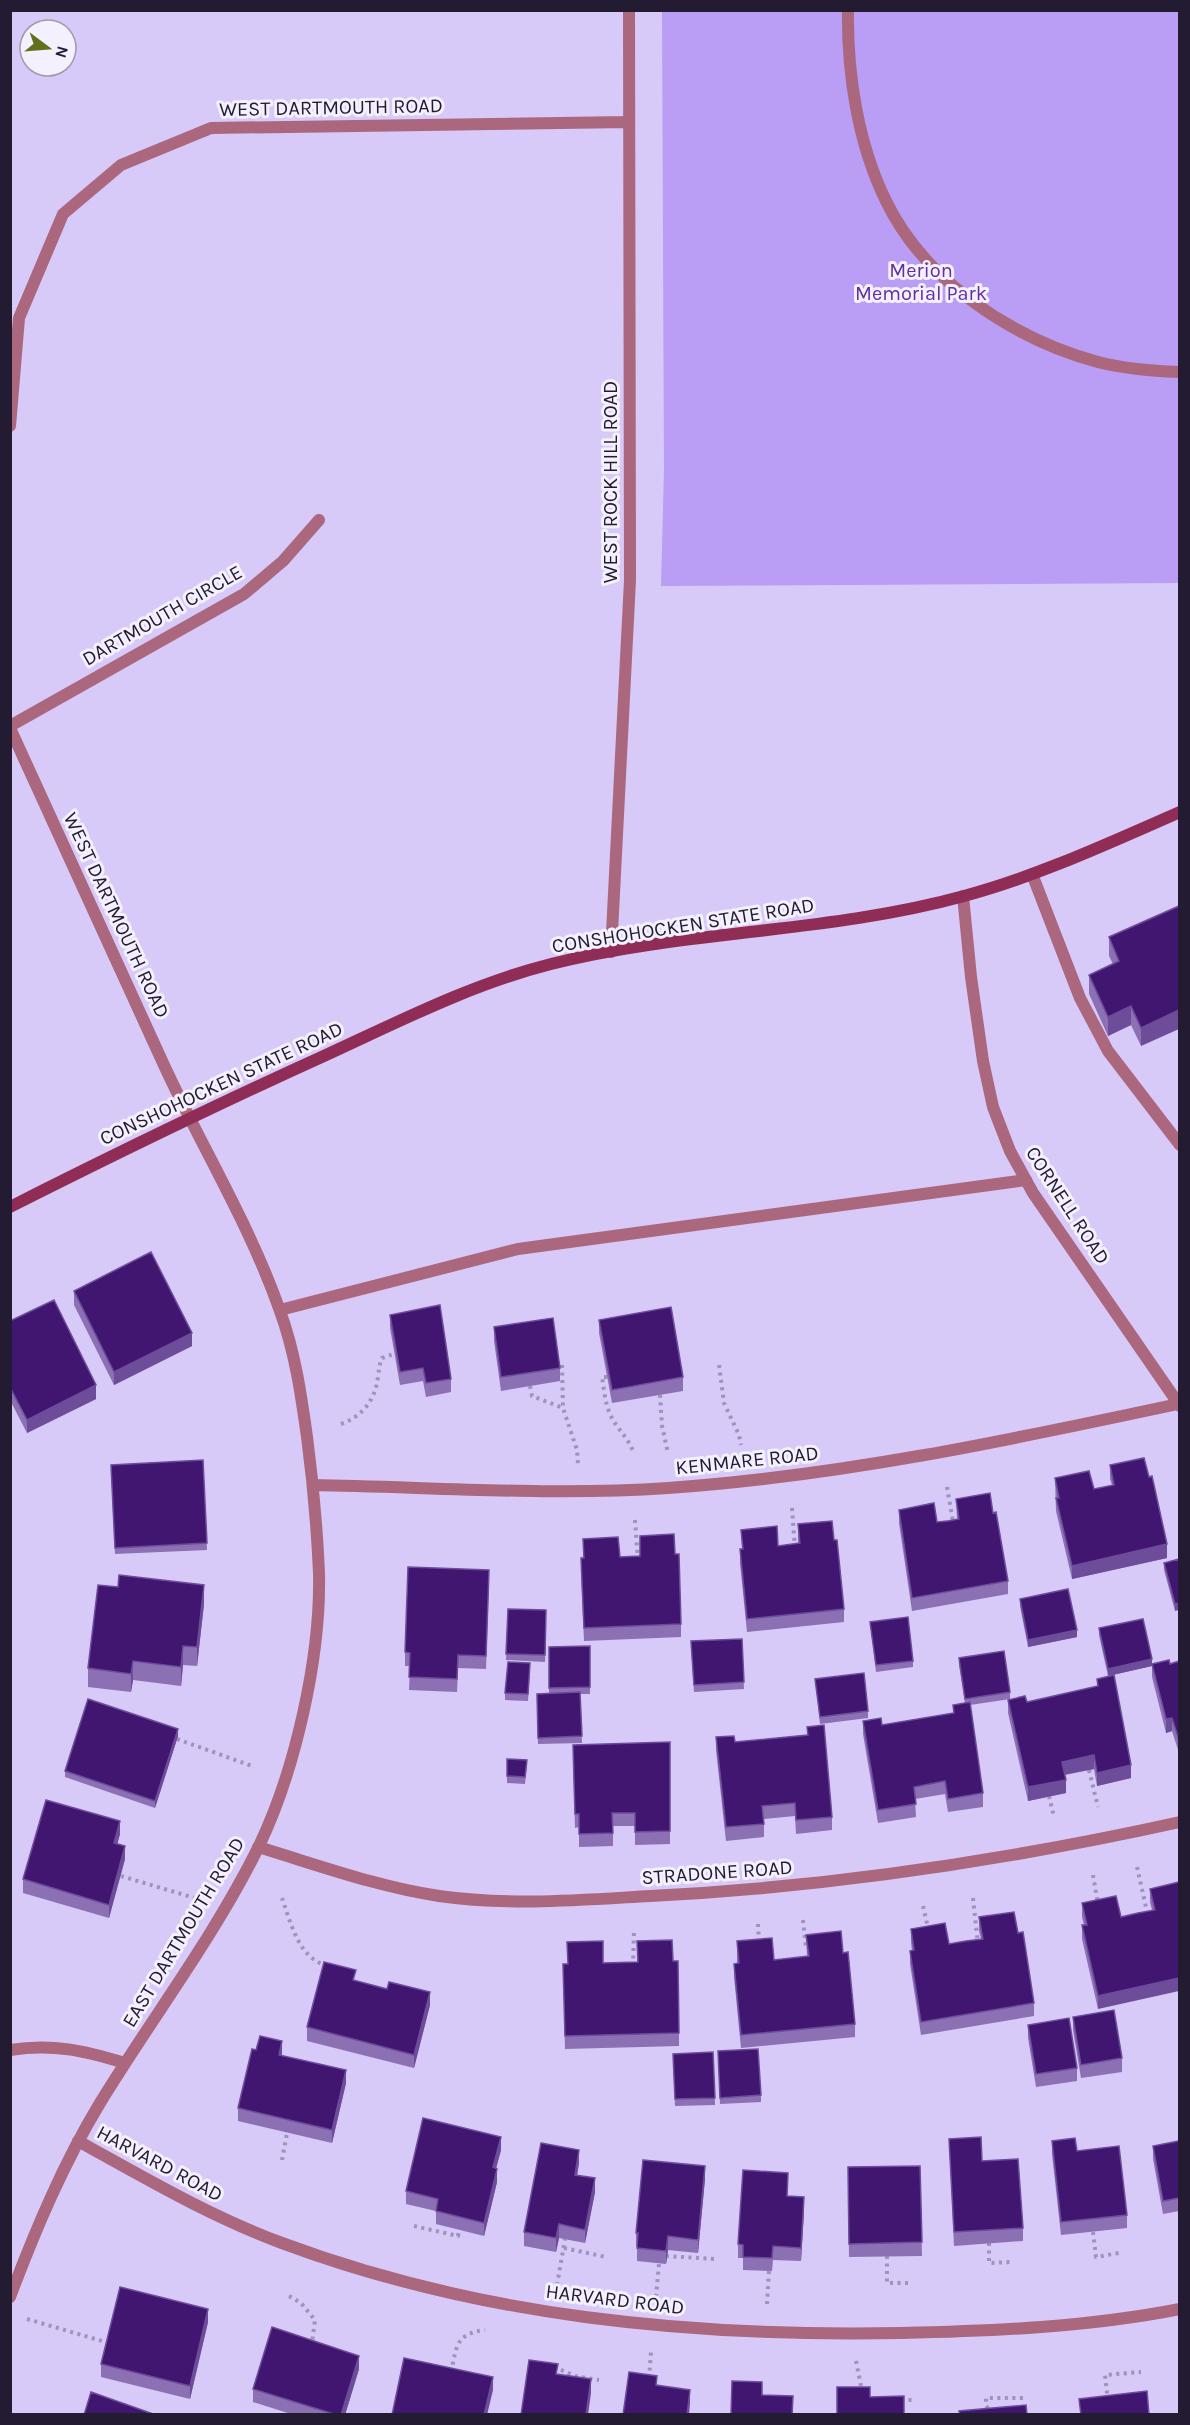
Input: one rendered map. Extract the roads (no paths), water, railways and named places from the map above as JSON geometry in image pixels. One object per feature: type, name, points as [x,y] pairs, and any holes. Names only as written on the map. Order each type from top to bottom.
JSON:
[{"type":"main road","name":"CONSHOHOCKEN STATE ROAD","points":[[10,1207],[191,1118],[447,999],[510,976],[611,952],[839,920],[963,896],[1032,874],[1179,812]]},
{"type":"street","name":"WEST ROCK HILL ROAD","points":[[611,952],[630,580],[629,10]]},
{"type":"street","points":[[848,10],[847,47],[868,157],[886,202],[908,237],[935,270],[973,301],[1014,327],[1060,349],[1109,364],[1140,370],[1179,372]]},
{"type":"street","name":"WEST DARTMOUTH ROAD","points":[[10,426],[18,318],[63,213],[121,165],[211,128],[629,122]]},
{"type":"street","name":"DARTMOUTH CIRCLE","points":[[10,727],[244,594],[283,561],[319,520]]},
{"type":"street","name":"WEST DARTMOUTH ROAD","points":[[10,727],[191,1118]]},
{"type":"street","points":[[1032,874],[1080,998],[1108,1052],[1179,1145]]},
{"type":"street","name":"CORNELL ROAD","points":[[963,896],[971,977],[993,1107],[1010,1151],[1026,1180],[1179,1405]]},
{"type":"street","name":"EAST DARTMOUTH ROAD","points":[[10,2297],[51,2198],[78,2141],[125,2063],[223,1911],[258,1846],[282,1788],[299,1725],[312,1663],[319,1577],[313,1485],[298,1377],[280,1310],[261,1263],[191,1118]]},
{"type":"street","points":[[280,1310],[518,1249],[1026,1180]]},
{"type":"street","name":"KENMARE ROAD","points":[[313,1485],[578,1491],[666,1488],[767,1479],[960,1450],[1179,1405]]},
{"type":"street","name":"STRADONE ROAD","points":[[258,1846],[369,1880],[438,1896],[494,1902],[549,1902],[831,1884],[948,1868],[1179,1822]]},
{"type":"street","points":[[10,2050],[49,2046],[93,2053],[125,2063]]},
{"type":"street","name":"HARVARD ROAD","points":[[78,2141],[171,2193],[283,2243],[418,2285],[494,2303],[552,2312],[667,2327],[772,2333],[856,2333],[956,2332],[1065,2325],[1179,2309]]},
{"type":"park label","name":"Merion Memorial Park","points":[[921,282]]}]
